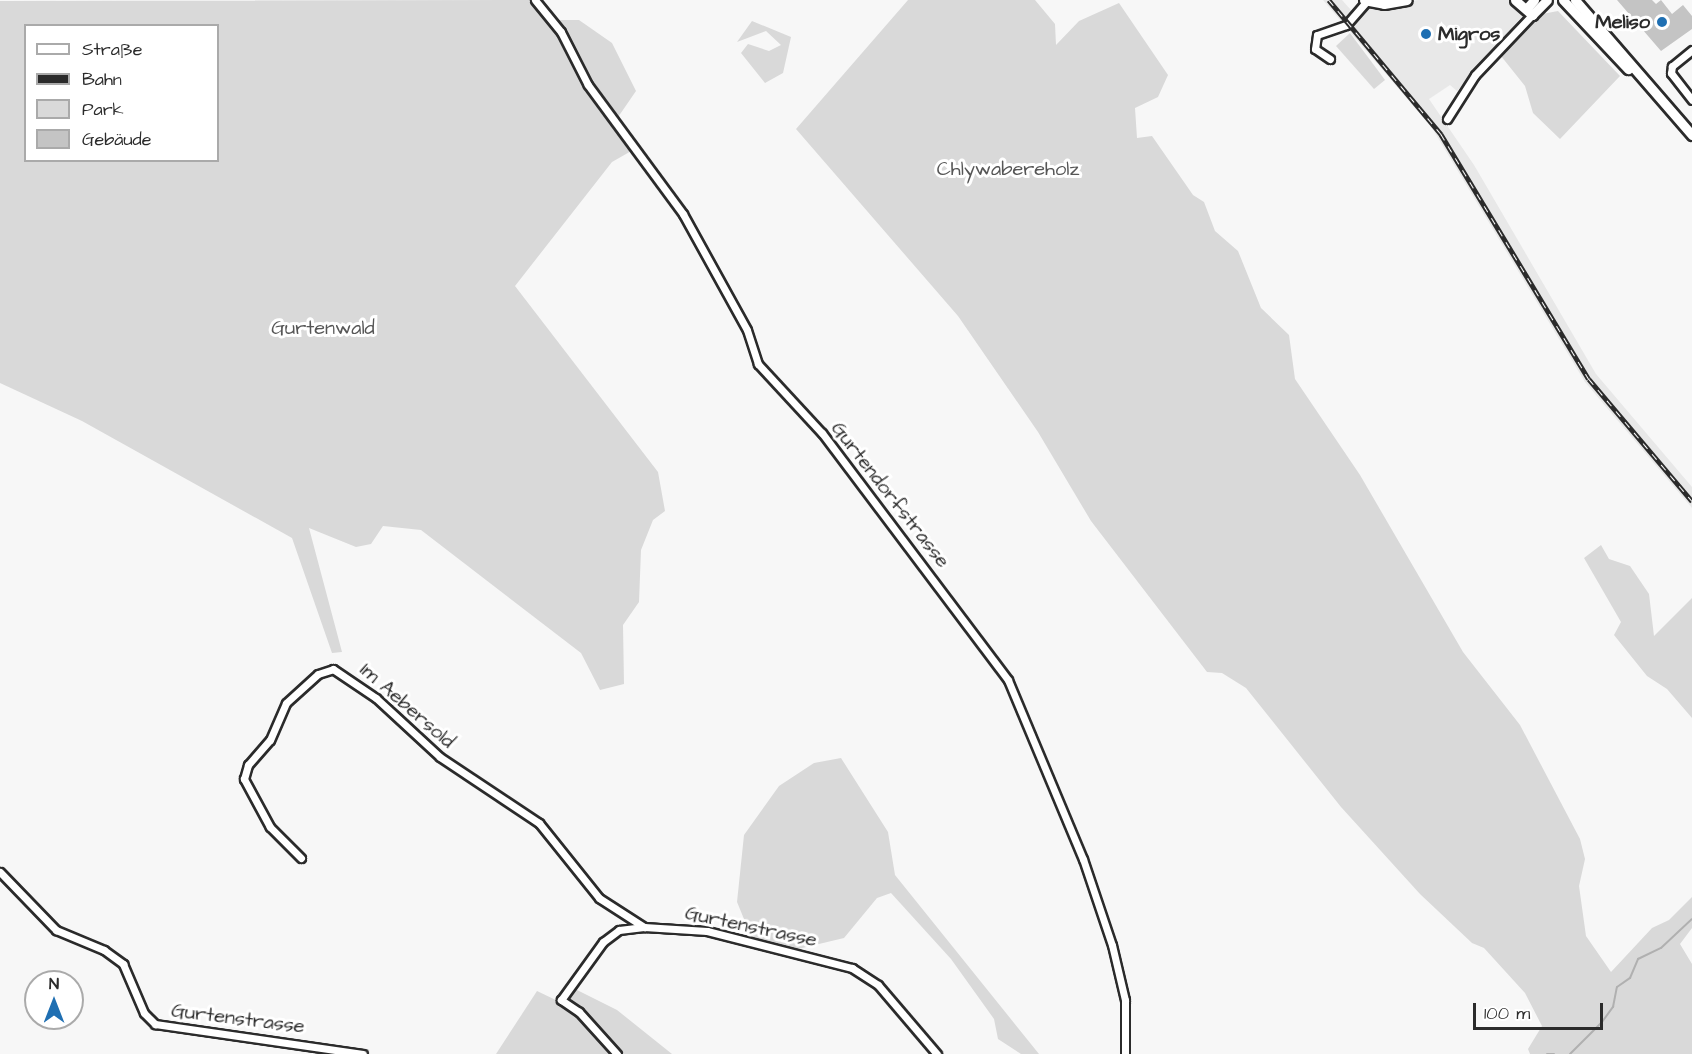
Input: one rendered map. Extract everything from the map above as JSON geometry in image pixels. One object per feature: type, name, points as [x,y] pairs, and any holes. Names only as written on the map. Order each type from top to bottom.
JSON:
[{"type":"main road","points":[[1366,1],[1407,0]]},
{"type":"main road","points":[[1515,0],[1529,12]]},
{"type":"main road","points":[[1529,12],[1534,0]]},
{"type":"main road","points":[[1529,12],[1547,0]]},
{"type":"main road","points":[[1552,0],[1561,0],[1617,61],[1639,77]]},
{"type":"main road","points":[[1575,0],[1639,77],[1692,135]]},
{"type":"street","name":"Gurtendorfstrasse","points":[[535,0],[561,32],[588,85],[683,214],[747,330],[758,364],[822,434],[1008,680],[1083,859],[1112,945],[1125,1000],[1125,1054]]},
{"type":"street","points":[[1330,59],[1317,52],[1317,35],[1346,25],[1366,1]]},
{"type":"street","points":[[1447,118],[1475,75],[1529,12]]},
{"type":"street","points":[[1692,50],[1672,66],[1671,74],[1692,100]]},
{"type":"street","name":"Im Aebersold","points":[[301,858],[270,827],[244,779],[248,765],[270,740],[286,703],[318,674],[333,669],[376,698],[440,757],[539,823],[599,898],[644,927]]},
{"type":"street","name":"Gurtenstrasse","points":[[0,872],[56,930],[104,950],[123,964],[134,980],[144,1013],[156,1024],[363,1054]]},
{"type":"street","name":"Gurtenstrasse","points":[[617,1054],[579,1012],[561,1000],[603,942],[619,930],[644,927],[707,931],[852,968],[878,986],[937,1054]]},
{"type":"shaded area","points":[[1323,0],[1342,0],[1359,19],[1368,9],[1418,0],[1511,0],[1525,13],[1457,91],[1450,85],[1429,99],[1474,165],[1596,374],[1692,487],[1692,508],[1585,382],[1432,128]]},
{"type":"green space","name":"Gurtenwald","points":[[530,0],[548,20],[579,20],[612,43],[636,91],[614,123],[633,150],[612,162],[515,286],[658,472],[665,511],[653,520],[641,550],[639,602],[623,625],[624,684],[600,690],[581,653],[421,530],[383,526],[371,544],[356,547],[309,528],[342,652],[332,653],[292,538],[82,421],[0,383],[0,1]]},
{"type":"green space","name":"Chlywabereholz","points":[[908,0],[1035,0],[1055,24],[1056,45],[1079,21],[1119,3],[1168,75],[1158,97],[1135,108],[1137,138],[1152,136],[1193,195],[1204,202],[1215,231],[1238,251],[1261,308],[1289,335],[1295,379],[1360,475],[1463,652],[1520,725],[1580,839],[1585,859],[1579,886],[1586,936],[1611,972],[1652,928],[1669,920],[1692,897],[1692,928],[1680,944],[1692,964],[1692,1054],[1530,1054],[1528,1049],[1542,1026],[1525,993],[1484,948],[1472,943],[1420,894],[1341,807],[1246,688],[1222,673],[1207,672],[1091,521],[1038,432],[958,316],[796,129]]},
{"type":"green space","points":[[1558,11],[1620,76],[1560,139],[1533,113],[1525,86],[1501,56],[1537,15]]},
{"type":"green space","points":[[752,21],[791,37],[783,73],[765,83],[741,53],[748,44],[769,51],[781,45],[766,31],[737,42]]},
{"type":"green space","points":[[1350,33],[1385,80],[1374,89],[1336,46]]},
{"type":"green space","points":[[1601,545],[1609,559],[1630,566],[1649,594],[1654,636],[1692,598],[1692,718],[1667,689],[1647,676],[1614,635],[1621,622],[1584,558]]},
{"type":"green space","points":[[841,758],[888,832],[895,875],[1039,1054],[1021,1054],[998,1039],[994,1019],[951,959],[891,893],[877,898],[844,938],[798,949],[753,941],[737,902],[744,835],[779,786],[814,763]]},
{"type":"green space","points":[[569,986],[617,1010],[672,1054],[496,1054],[537,991],[560,1002]]},
{"type":"building","name":"Meliso","points":[[1617,0],[1652,0],[1656,4],[1661,0],[1672,14],[1683,5],[1692,16],[1692,29],[1661,51]]},
{"type":"waterway","points":[[1570,1054],[1602,1022],[1613,1007],[1617,987],[1630,978],[1638,959],[1661,948],[1692,919]]},
{"type":"waterway","points":[[1547,1054],[1554,1054]]},
{"type":"railway","points":[[1329,0],[1441,134],[1589,379],[1692,501]]},
{"type":"place","name":"Meliso","points":[[1662,22]]},
{"type":"place","name":"Migros","points":[[1426,34]]}]
